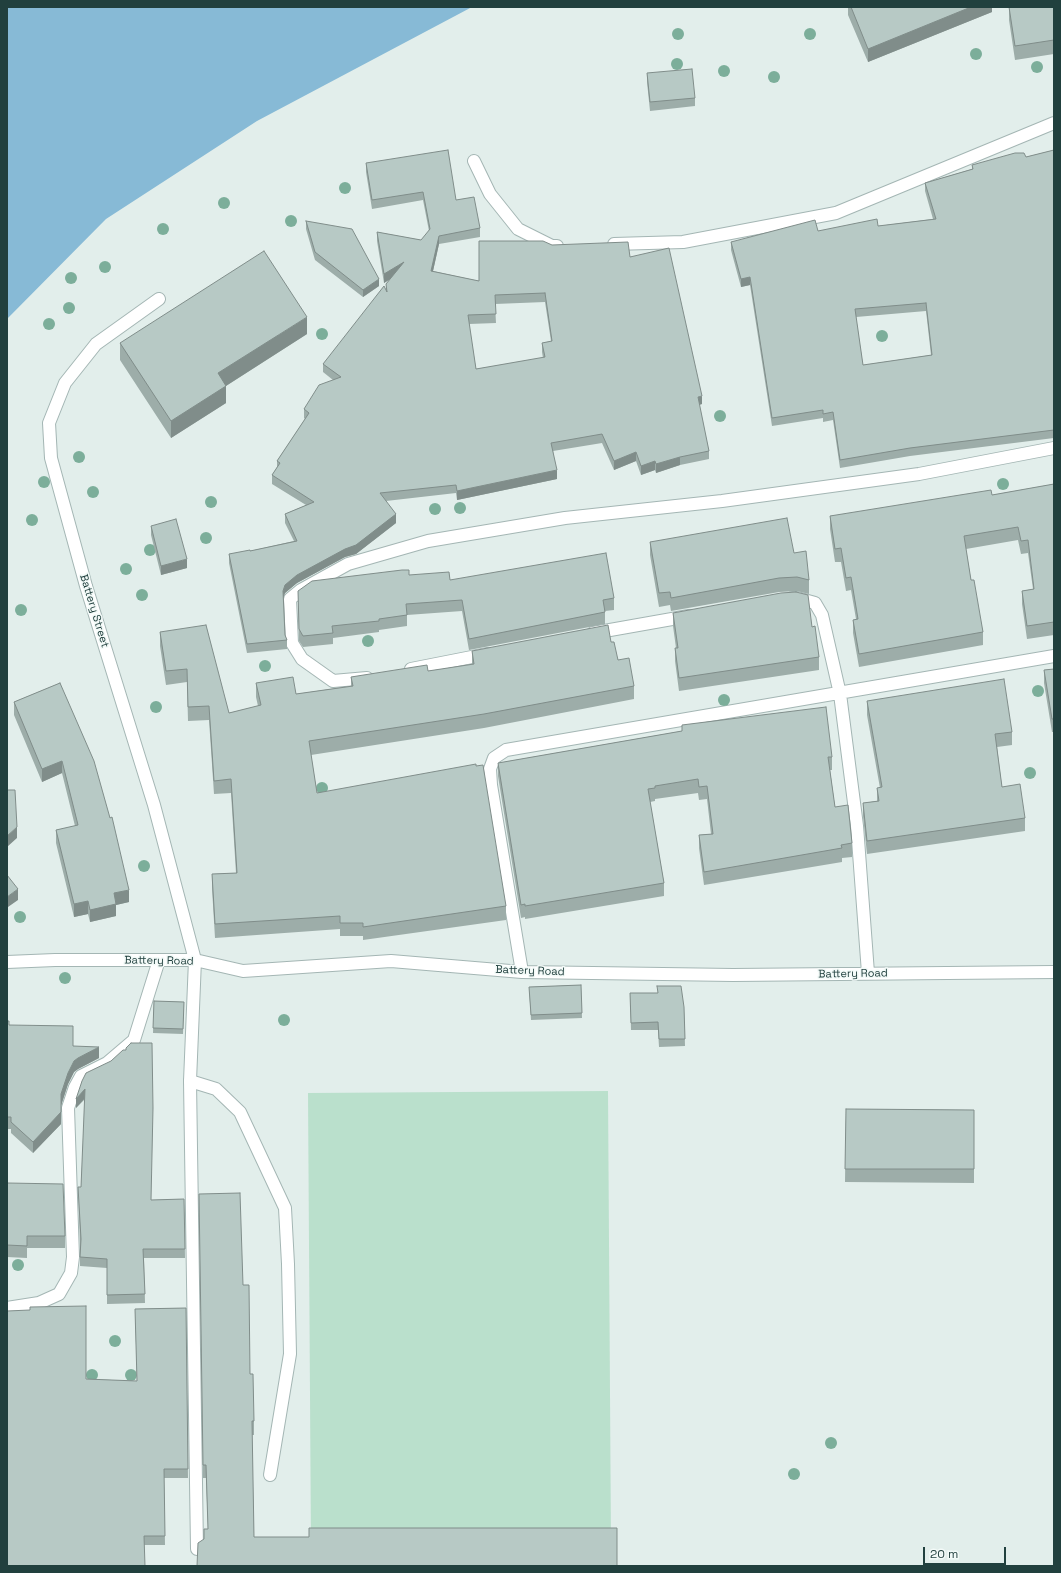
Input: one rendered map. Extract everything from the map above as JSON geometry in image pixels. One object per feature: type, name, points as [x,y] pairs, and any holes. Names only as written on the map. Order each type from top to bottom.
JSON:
[{"type":"street","points":[[599,244],[683,242],[836,212],[1054,123]]},
{"type":"street","points":[[474,161],[490,194],[518,229],[552,246],[568,246]]},
{"type":"street","name":"Battery Street","points":[[159,299],[96,344],[65,383],[49,423],[51,458],[86,586],[154,805],[195,960],[190,1081],[197,1550]]},
{"type":"street","points":[[381,675],[333,681],[302,659],[292,643],[290,599],[301,590],[348,564],[428,541],[565,518],[722,501],[919,474],[1054,448]]},
{"type":"street","points":[[780,599],[797,598],[815,603],[822,616],[840,694],[857,826],[868,974]]},
{"type":"street","points":[[583,635],[701,614]]},
{"type":"street","points":[[397,672],[498,652]]},
{"type":"street","points":[[522,972],[491,785],[490,769],[494,758],[506,750],[751,707],[840,694],[1054,656]]},
{"type":"street","name":"Battery Road","points":[[7,962],[55,960],[195,960],[243,971],[390,961],[522,972],[733,975],[1054,972]]},
{"type":"street","points":[[7,1308],[39,1304],[59,1294],[71,1273],[73,1257],[68,1108],[75,1087],[81,1076],[107,1062],[134,1040],[159,960]]},
{"type":"street","points":[[190,1081],[216,1089],[240,1112],[285,1208],[290,1354],[270,1475]]},
{"type":"green space","points":[[608,1091],[611,1545],[311,1547],[308,1093]]},
{"type":"water","points":[[7,7],[472,7],[257,121],[106,219],[7,319]]},
{"type":"building","points":[[851,7],[971,7],[868,49]]},
{"type":"building","points":[[1009,7],[1054,7],[1054,40],[1015,46]]},
{"type":"building","points":[[692,69],[695,98],[650,102],[647,73]]},
{"type":"building","points":[[448,150],[456,200],[474,197],[480,228],[439,236],[431,271],[479,281],[479,241],[543,241],[552,245],[628,242],[630,257],[669,248],[702,396],[698,397],[709,451],[656,464],[655,461],[641,466],[636,452],[614,461],[602,434],[551,443],[557,470],[457,491],[456,485],[380,493],[396,514],[356,545],[345,549],[297,575],[285,585],[283,591],[285,635],[287,640],[247,644],[229,554],[297,541],[285,514],[314,502],[272,475],[280,463],[277,461],[309,413],[304,409],[319,385],[341,377],[323,364],[384,286],[387,292],[386,284],[404,262],[384,274],[377,232],[421,240],[430,229],[423,192],[372,200],[366,163]],"holes":[[[545,293],[552,341],[542,343],[545,357],[476,369],[468,315],[496,314],[495,295]]]},
{"type":"building","points":[[1054,150],[1054,430],[910,448],[840,460],[833,412],[823,414],[823,410],[772,418],[750,277],[741,279],[731,242],[815,220],[818,231],[877,219],[878,226],[936,219],[925,183],[973,169],[972,165],[1015,153],[1024,153],[1026,157]],"holes":[[[926,303],[932,355],[863,365],[855,309]]]},
{"type":"building","points":[[306,221],[352,229],[379,279],[363,290],[315,252]]},
{"type":"building","points":[[264,251],[307,317],[218,373],[226,386],[171,421],[120,343]]},
{"type":"building","points":[[1054,484],[1054,622],[1027,626],[1022,591],[1034,589],[1028,540],[1021,541],[1018,527],[964,536],[971,580],[974,580],[983,632],[859,654],[853,620],[858,619],[851,577],[846,578],[841,548],[835,549],[830,516],[991,490],[992,495]]},
{"type":"building","points":[[787,518],[794,553],[806,551],[809,580],[797,577],[779,578],[671,598],[670,592],[659,593],[650,542]]},
{"type":"building","points":[[176,519],[187,559],[161,566],[151,526]]},
{"type":"building","points":[[606,553],[614,598],[603,600],[605,612],[469,639],[462,600],[406,604],[407,615],[379,619],[379,621],[332,626],[333,633],[303,636],[299,629],[298,591],[312,581],[402,570],[409,570],[409,575],[449,572],[450,580]]},
{"type":"building","points":[[796,592],[808,595],[812,627],[815,626],[819,657],[679,678],[675,648],[678,648],[673,613],[781,593]]},
{"type":"building","points":[[206,625],[229,713],[261,705],[256,683],[293,677],[296,694],[353,686],[351,677],[427,665],[428,671],[474,664],[472,651],[608,625],[611,642],[614,642],[618,660],[629,658],[634,686],[484,714],[309,741],[317,793],[476,764],[476,766],[483,765],[506,906],[363,927],[363,923],[340,923],[340,916],[215,924],[212,874],[237,873],[231,779],[214,781],[209,706],[188,707],[187,669],[166,671],[160,632]]},
{"type":"building","points":[[1054,669],[1054,719],[1052,719],[1044,670]]},
{"type":"building","points":[[1004,679],[1012,732],[995,734],[1002,787],[1020,784],[1025,818],[867,841],[863,803],[879,801],[877,788],[882,787],[867,701]]},
{"type":"building","points":[[60,683],[94,761],[110,818],[112,817],[129,890],[114,893],[116,904],[90,910],[88,901],[74,904],[56,830],[78,825],[62,761],[42,769],[14,702]]},
{"type":"building","points":[[826,707],[832,757],[828,757],[835,807],[848,805],[852,843],[841,845],[842,848],[704,872],[699,835],[713,834],[707,786],[699,787],[698,779],[655,786],[655,788],[648,789],[664,883],[525,906],[525,904],[521,905],[498,763],[682,731],[682,725]]},
{"type":"building","points":[[7,790],[15,790],[17,827],[7,836]]},
{"type":"building","points":[[7,875],[18,889],[7,897]]},
{"type":"building","points":[[581,985],[582,1013],[531,1015],[529,987]]},
{"type":"building","points":[[657,986],[681,986],[684,1007],[685,1039],[659,1039],[658,1022],[631,1023],[630,993],[658,993]]},
{"type":"building","points":[[154,1001],[184,1002],[183,1029],[153,1028]]},
{"type":"building","points":[[7,1021],[9,1021],[9,1025],[73,1026],[73,1046],[99,1047],[74,1061],[61,1094],[61,1112],[33,1142],[11,1122],[11,1117],[7,1117]]},
{"type":"building","points":[[131,1043],[152,1043],[153,1108],[151,1200],[184,1199],[185,1249],[143,1249],[145,1294],[107,1295],[107,1259],[80,1257],[81,1239],[78,1187],[81,1187],[85,1089],[76,1099],[86,1073],[111,1061],[123,1050],[126,1050]]},
{"type":"building","points":[[846,1109],[974,1110],[974,1169],[845,1169]]},
{"type":"building","points":[[7,1183],[63,1184],[65,1236],[27,1236],[27,1246],[7,1245]]},
{"type":"building","points":[[240,1193],[243,1285],[249,1285],[250,1374],[253,1374],[254,1421],[252,1421],[254,1537],[309,1537],[309,1528],[617,1528],[617,1566],[197,1566],[198,1543],[204,1539],[204,1529],[208,1529],[206,1465],[203,1465],[199,1194]]},
{"type":"building","points":[[86,1306],[86,1379],[137,1381],[135,1309],[186,1308],[188,1469],[164,1469],[165,1536],[144,1536],[145,1566],[7,1566],[7,1311],[30,1310],[30,1307]]}]
